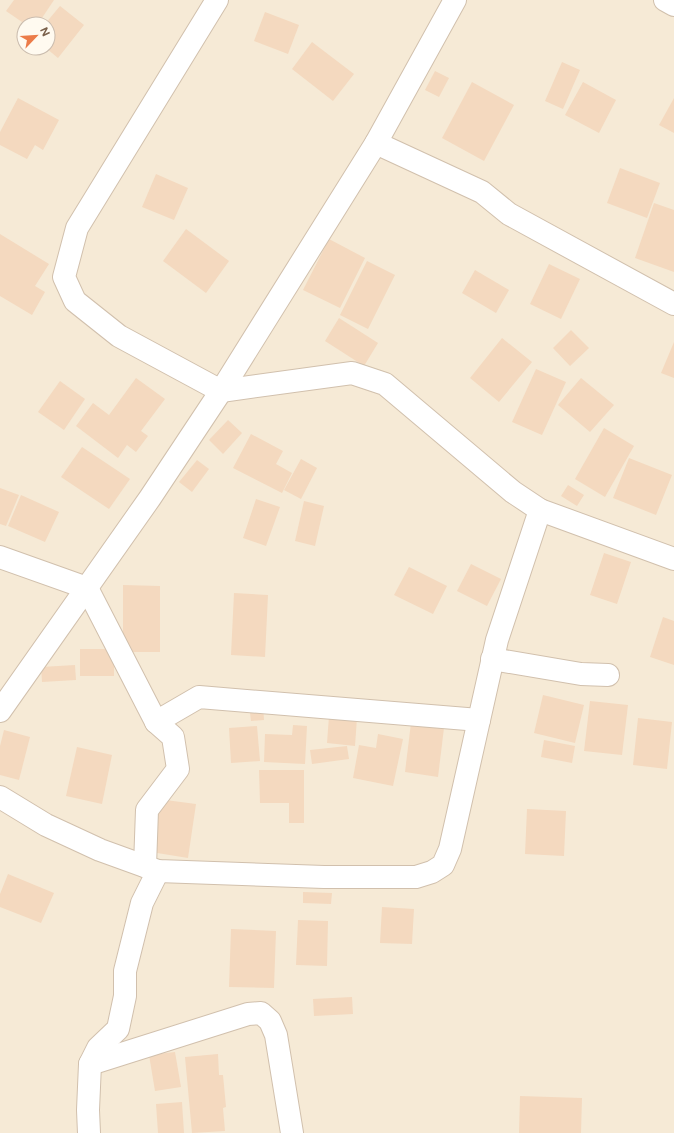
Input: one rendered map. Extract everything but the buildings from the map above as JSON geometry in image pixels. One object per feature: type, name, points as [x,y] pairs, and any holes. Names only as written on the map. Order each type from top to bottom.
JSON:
[{"type":"street","points":[[217,0],[78,228],[64,277],[75,301],[119,336],[221,391],[352,373],[385,384],[513,492],[540,510],[674,559]]},
{"type":"street","points":[[0,711],[150,498],[221,391],[376,143],[455,0]]},
{"type":"street","points":[[665,0],[674,4]]},
{"type":"street","points":[[376,143],[482,192],[509,214],[674,304]]},
{"type":"street","points":[[0,797],[46,825],[100,850],[151,869],[324,877],[416,877],[432,872],[443,865],[450,849],[497,640],[540,510]]},
{"type":"street","points":[[0,557],[87,588],[156,722],[173,737],[178,769],[147,810],[151,869],[125,971],[125,996],[118,1029],[98,1048],[90,1064],[88,1110],[89,1133]]},
{"type":"street","points":[[492,659],[581,674],[608,675]]},
{"type":"street","points":[[156,722],[199,697],[479,720]]},
{"type":"street","points":[[90,1064],[248,1014],[261,1013],[270,1021],[276,1035],[292,1133]]},
{"type":"shaded area","points":[[0,0],[674,0],[674,1133],[0,1133]]}]
